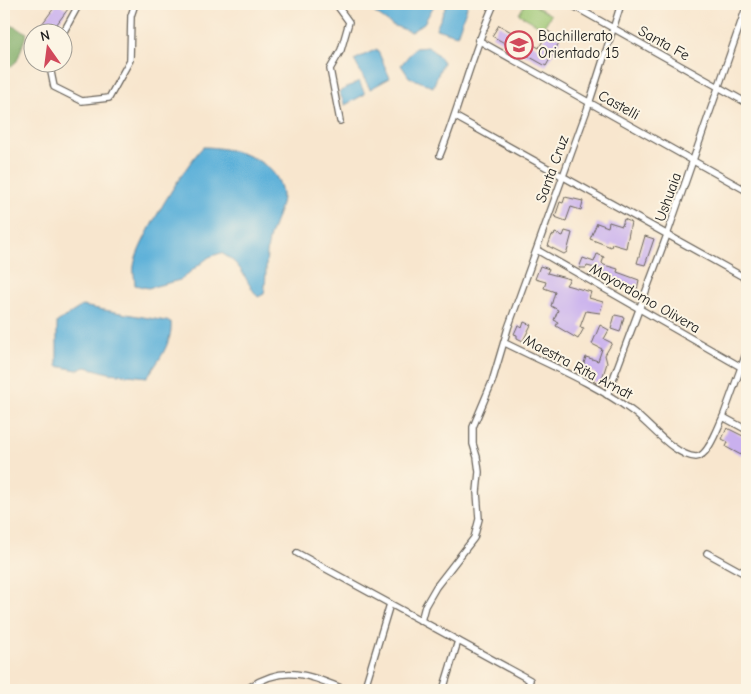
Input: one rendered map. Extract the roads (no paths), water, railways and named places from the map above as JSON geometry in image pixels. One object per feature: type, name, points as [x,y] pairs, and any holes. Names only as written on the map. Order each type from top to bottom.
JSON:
[{"type":"street","points":[[69,22],[79,4]]},
{"type":"street","points":[[50,72],[54,87],[82,101],[109,98],[130,60],[131,16],[135,4]]},
{"type":"street","points":[[336,4],[349,22],[341,50],[330,69],[340,121]]},
{"type":"street","points":[[440,155],[456,117],[478,40],[494,4]]},
{"type":"street","name":"Santa Fe","points":[[570,4],[747,103]]},
{"type":"street","name":"Santa Cruz","points":[[421,621],[424,606],[436,587],[474,538],[479,519],[477,492],[478,457],[473,444],[473,427],[505,343],[621,4]]},
{"type":"street","name":"Ushuaia","points":[[607,395],[694,161],[747,5]]},
{"type":"street","name":"Castelli","points":[[478,40],[747,191]]},
{"type":"street","points":[[456,117],[747,279]]},
{"type":"street","name":"Mayordomo Olivera","points":[[537,250],[741,367]]},
{"type":"street","name":"Maestra Rita Arndt","points":[[505,343],[607,395],[633,411],[668,444],[695,457],[701,456],[707,450],[723,417]]},
{"type":"street","points":[[747,353],[723,417],[747,430]]},
{"type":"street","points":[[297,553],[530,680],[527,690]]},
{"type":"street","points":[[707,553],[747,576]]},
{"type":"street","points":[[364,690],[390,604]]},
{"type":"street","points":[[443,690],[458,641]]},
{"type":"street","points":[[250,687],[266,676],[279,674],[309,677],[346,690]]},
{"type":"water","points":[[374,4],[435,4],[424,23],[411,32],[392,25],[371,10]]},
{"type":"water","points":[[447,4],[468,4],[457,35],[436,29]]},
{"type":"water","points":[[428,47],[443,62],[433,87],[409,77],[401,65],[415,48]]},
{"type":"water","points":[[377,49],[390,78],[370,89],[354,60]]},
{"type":"water","points":[[359,81],[365,94],[345,105],[339,92]]},
{"type":"water","points":[[203,147],[227,149],[252,158],[264,164],[273,172],[279,183],[282,201],[269,240],[264,294],[258,297],[235,263],[221,253],[209,257],[180,280],[148,288],[135,285],[134,266],[144,240],[174,186]]},
{"type":"water","points":[[82,306],[171,322],[170,337],[167,344],[147,377],[109,373],[86,367],[77,370],[57,366],[57,322]]},
{"type":"place","name":"Bachillerato Orientado 15","points":[[519,45]]}]
